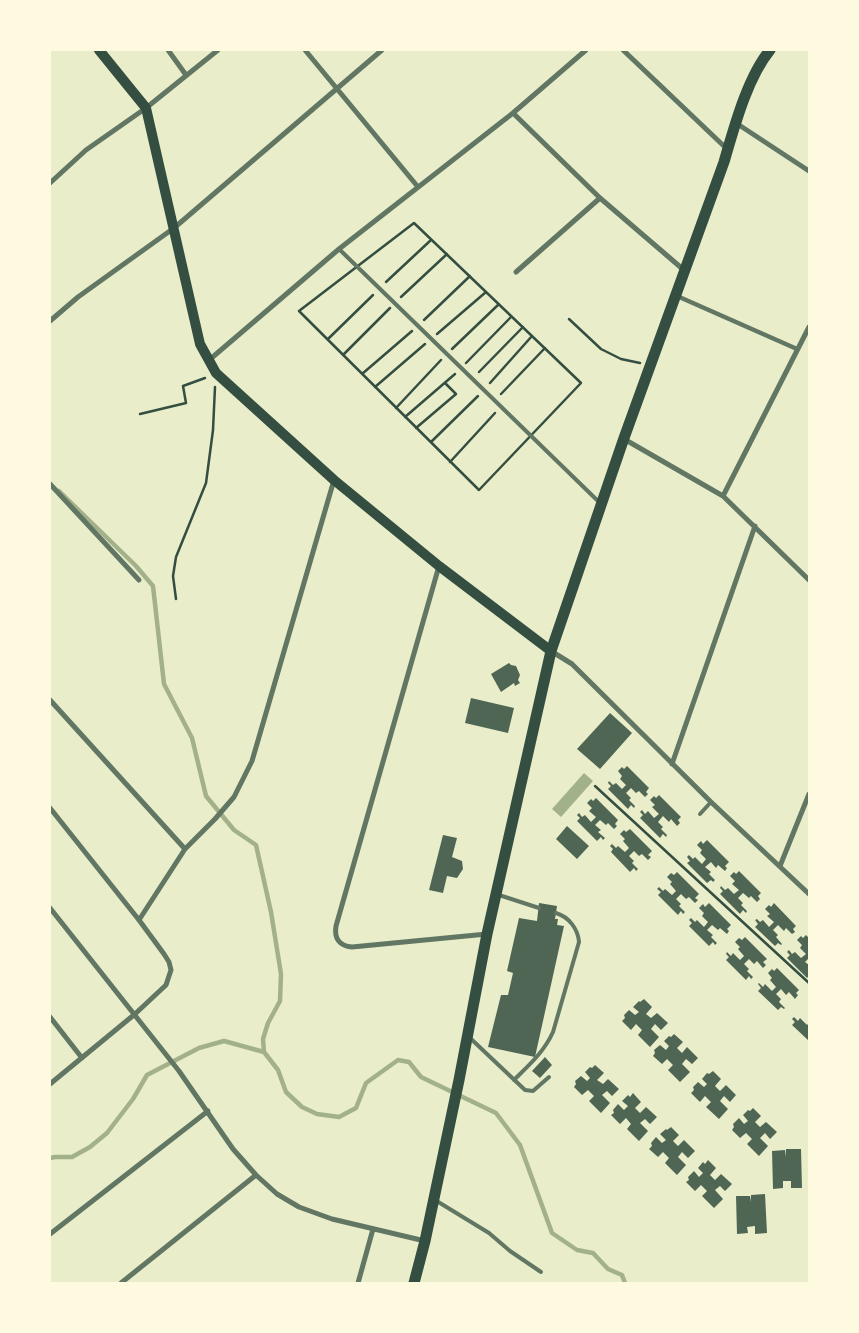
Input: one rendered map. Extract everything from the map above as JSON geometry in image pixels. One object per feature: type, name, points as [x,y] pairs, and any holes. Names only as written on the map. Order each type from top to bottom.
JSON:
[{"type":"main road","points":[[99,50],[146,108],[200,344],[216,373],[334,480],[439,566],[551,651]]},
{"type":"main road","points":[[414,1283],[425,1242],[468,1036],[487,934],[551,651],[624,438],[686,271],[736,123],[758,68],[770,50]]},
{"type":"street","points":[[168,50],[186,75]]},
{"type":"street","points":[[50,183],[86,150],[146,108],[218,50]]},
{"type":"street","points":[[305,50],[418,187]]},
{"type":"street","points":[[50,322],[78,297],[174,228],[382,50]]},
{"type":"street","points":[[623,50],[728,149]]},
{"type":"street","points":[[208,361],[339,249],[513,113],[583,51]]},
{"type":"street","points":[[513,113],[600,198],[686,271]]},
{"type":"street","points":[[736,123],[809,171]]},
{"type":"street","points":[[516,272],[600,198]]},
{"type":"street","points":[[677,296],[797,349]]},
{"type":"street","points":[[723,496],[809,327]]},
{"type":"street","points":[[624,438],[723,496],[809,580]]},
{"type":"street","points":[[139,920],[185,848],[226,808],[234,797],[252,760],[334,480]]},
{"type":"street","points":[[50,484],[138,580]]},
{"type":"street","points":[[672,764],[755,526]]},
{"type":"street","points":[[439,566],[335,934],[339,942],[352,947],[487,934]]},
{"type":"street","points":[[551,651],[572,664],[711,802],[809,894]]},
{"type":"street","points":[[50,700],[185,848]]},
{"type":"street","points":[[780,866],[809,794]]},
{"type":"street","points":[[50,808],[139,920],[169,962],[170,970],[166,985],[135,1014],[50,1084]]},
{"type":"street","points":[[50,908],[179,1071],[233,1149],[256,1175],[278,1194],[299,1208],[332,1219],[425,1242]]},
{"type":"street","points":[[50,1017],[82,1058]]},
{"type":"street","points":[[50,1234],[208,1111]]},
{"type":"street","points":[[121,1283],[256,1175]]},
{"type":"street","points":[[358,1283],[373,1229]]},
{"type":"lane","points":[[339,249],[602,505]]},
{"type":"lane","points":[[700,814],[711,802]]},
{"type":"lane","points":[[496,895],[539,908]]},
{"type":"lane","points":[[514,1080],[547,1046],[554,1032],[579,942],[578,934],[572,924],[563,915],[556,913]]},
{"type":"lane","points":[[468,1036],[525,1090],[533,1090],[549,1077]]},
{"type":"lane","points":[[433,1199],[489,1233],[510,1251],[541,1272]]},
{"type":"path","points":[[414,223],[581,383]]},
{"type":"path","points":[[299,310],[479,490]]},
{"type":"path","points":[[569,320],[601,349],[621,359],[651,366]]},
{"type":"path","points":[[472,378],[523,327]]},
{"type":"path","points":[[495,400],[545,348]]},
{"type":"path","points":[[140,414],[186,404],[183,386],[216,373],[213,430],[206,483],[176,558],[173,576],[176,599]]},
{"type":"path","points":[[416,428],[456,394],[445,383]]},
{"type":"path","points":[[450,462],[501,406]]},
{"type":"path","points":[[595,786],[809,984]]},
{"type":"shaded area","points":[[584,773],[593,781],[561,817],[552,809]]},
{"type":"building","points":[[509,663],[516,666],[520,675],[518,680],[520,683],[515,686],[514,683],[501,692],[491,674]]},
{"type":"building","points":[[471,698],[514,708],[508,733],[465,723]]},
{"type":"building","points":[[610,713],[632,733],[600,769],[577,749]]},
{"type":"building","points":[[627,766],[649,788],[646,792],[648,794],[645,797],[639,791],[636,793],[631,788],[626,793],[631,798],[629,800],[635,806],[634,808],[631,805],[628,809],[608,789],[611,786],[608,783],[609,781],[613,785],[616,783],[622,789],[626,785],[620,779],[622,776],[618,771],[622,767],[624,769]]},
{"type":"building","points":[[659,795],[681,817],[678,820],[680,823],[677,826],[671,819],[669,822],[663,816],[658,822],[663,827],[661,829],[667,835],[666,837],[663,834],[660,838],[640,818],[643,815],[640,812],[642,810],[645,814],[648,811],[654,818],[659,814],[652,807],[655,805],[650,800],[654,796],[656,798]]},
{"type":"building","points":[[596,798],[618,820],[615,824],[617,826],[614,829],[608,823],[606,825],[600,820],[595,825],[601,830],[598,832],[605,838],[603,840],[601,837],[597,841],[577,821],[580,818],[577,815],[579,813],[582,817],[585,815],[591,822],[596,817],[589,811],[592,808],[587,803],[591,799],[593,801]]},
{"type":"building","points":[[567,826],[589,846],[577,859],[556,839]]},
{"type":"building","points":[[630,829],[652,851],[648,855],[651,857],[648,860],[642,854],[639,856],[634,851],[629,856],[634,861],[632,863],[638,869],[636,871],[634,868],[630,872],[611,852],[613,849],[610,846],[612,844],[616,848],[618,846],[625,852],[629,848],[623,841],[625,839],[620,834],[624,830],[626,832]]},
{"type":"building","points":[[443,835],[457,838],[452,857],[462,861],[463,869],[457,878],[447,876],[443,893],[429,890]]},
{"type":"building","points":[[707,840],[729,862],[725,866],[727,868],[725,871],[718,865],[716,868],[711,862],[705,867],[711,872],[709,874],[715,880],[707,883],[687,863],[690,861],[687,857],[689,855],[693,859],[695,857],[702,864],[706,859],[700,853],[702,850],[697,845],[701,841],[703,844]]},
{"type":"building","points":[[739,871],[761,893],[758,896],[760,899],[757,902],[751,896],[749,898],[743,893],[738,898],[743,903],[741,905],[747,911],[746,913],[743,910],[740,914],[720,894],[723,891],[720,888],[721,886],[725,890],[728,888],[734,894],[739,890],[732,884],[735,881],[730,876],[734,872],[736,874]]},
{"type":"building","points":[[677,872],[699,894],[695,898],[698,900],[695,903],[689,897],[686,899],[681,894],[676,899],[681,904],[679,906],[685,912],[683,914],[681,911],[678,915],[658,895],[661,892],[657,889],[659,887],[663,891],[665,889],[672,895],[676,891],[670,884],[672,882],[667,877],[671,873],[674,875]]},
{"type":"building","points":[[539,903],[557,906],[555,919],[558,919],[557,925],[564,926],[535,1057],[488,1047],[501,995],[508,995],[513,973],[507,971],[519,918],[537,921]]},
{"type":"building","points":[[709,903],[731,925],[727,929],[729,931],[727,934],[720,928],[718,930],[712,925],[707,930],[713,935],[711,937],[717,943],[715,945],[713,942],[709,946],[689,926],[692,923],[689,920],[691,918],[695,922],[697,920],[704,927],[708,922],[702,916],[704,913],[699,908],[703,904],[705,907]]},
{"type":"building","points":[[774,903],[796,926],[793,929],[795,932],[792,934],[786,928],[784,931],[778,925],[773,930],[778,935],[776,937],[782,944],[778,943],[775,946],[755,927],[758,924],[755,920],[757,919],[760,922],[763,920],[769,927],[774,922],[767,916],[770,914],[765,909],[769,905],[771,907]]},
{"type":"building","points":[[806,935],[809,938],[809,958],[805,962],[809,965],[809,976],[807,978],[787,958],[790,955],[787,952],[789,950],[792,954],[795,952],[801,958],[806,954],[800,948],[802,945],[797,940],[801,936],[803,938]]},
{"type":"building","points":[[745,937],[767,959],[763,962],[766,965],[763,968],[757,961],[754,964],[749,959],[744,964],[749,969],[747,971],[753,977],[751,979],[749,976],[746,980],[726,960],[729,957],[726,954],[727,952],[731,956],[733,953],[740,960],[744,956],[738,949],[740,947],[735,942],[739,938],[742,940]]},
{"type":"building","points":[[777,968],[799,990],[796,993],[798,995],[795,999],[789,992],[786,995],[781,989],[776,994],[781,999],[779,1002],[785,1008],[781,1007],[778,1010],[758,991],[761,988],[759,983],[763,987],[765,984],[772,991],[776,987],[770,980],[772,978],[768,973],[772,969],[774,971]]},
{"type":"building","points":[[644,999],[652,1007],[646,1014],[651,1018],[657,1013],[668,1023],[661,1030],[655,1024],[651,1029],[659,1037],[650,1047],[638,1035],[642,1030],[636,1024],[631,1030],[622,1021],[625,1018],[624,1015],[629,1010],[635,1015],[639,1012],[633,1007]]},
{"type":"building","points":[[794,1017],[798,1021],[800,1018],[807,1025],[809,1023],[809,1041],[792,1025],[795,1022],[792,1019]]},
{"type":"building","points":[[674,1034],[683,1042],[677,1048],[682,1053],[687,1047],[698,1058],[692,1064],[686,1059],[682,1064],[690,1072],[680,1082],[668,1070],[673,1065],[667,1059],[662,1064],[653,1056],[654,1050],[660,1045],[666,1050],[669,1046],[664,1041]]},
{"type":"building","points":[[545,1057],[552,1065],[540,1078],[532,1071]]},
{"type":"building","points":[[595,1065],[604,1073],[597,1080],[603,1084],[608,1079],[619,1089],[612,1096],[607,1091],[602,1095],[610,1103],[601,1113],[589,1101],[594,1096],[588,1090],[582,1095],[574,1087],[575,1081],[581,1076],[587,1081],[590,1078],[585,1072]]},
{"type":"building","points":[[713,1071],[721,1079],[715,1086],[720,1091],[726,1085],[736,1095],[730,1102],[724,1096],[720,1101],[728,1109],[719,1119],[706,1107],[711,1102],[705,1096],[700,1102],[691,1093],[694,1090],[693,1087],[698,1082],[704,1087],[707,1084],[702,1079],[707,1073],[709,1074]]},
{"type":"building","points":[[633,1093],[641,1102],[635,1108],[640,1113],[646,1107],[657,1117],[650,1124],[645,1119],[640,1123],[648,1131],[639,1141],[627,1129],[631,1124],[626,1118],[620,1124],[611,1115],[618,1104],[624,1110],[628,1106],[622,1101]]},
{"type":"building","points":[[753,1108],[761,1116],[755,1122],[760,1127],[766,1122],[777,1132],[770,1139],[765,1133],[760,1138],[768,1146],[759,1156],[747,1144],[752,1139],[746,1133],[740,1138],[732,1130],[733,1124],[739,1118],[744,1124],[748,1121],[743,1115]]},
{"type":"building","points":[[671,1127],[679,1135],[673,1141],[678,1146],[684,1140],[695,1151],[688,1158],[682,1152],[678,1157],[686,1165],[677,1175],[665,1163],[669,1158],[663,1152],[658,1157],[649,1149],[656,1137],[662,1143],[666,1140],[660,1134]]},
{"type":"building","points":[[786,1149],[801,1149],[802,1188],[791,1188],[791,1181],[783,1181],[783,1188],[773,1189],[772,1151],[785,1150],[786,1157]]},
{"type":"building","points":[[708,1160],[716,1168],[710,1175],[715,1180],[721,1174],[732,1184],[725,1191],[720,1186],[715,1190],[723,1199],[714,1208],[702,1196],[707,1191],[701,1185],[695,1191],[686,1182],[694,1171],[699,1177],[703,1173],[698,1168],[703,1162],[705,1164]]},
{"type":"building","points":[[765,1194],[767,1233],[755,1234],[755,1226],[747,1227],[748,1233],[737,1234],[736,1196],[750,1196],[751,1202],[751,1195]]},
{"type":"waterway","points":[[59,491],[136,566],[153,586],[164,684],[192,738],[206,796],[234,830],[256,845],[271,912],[281,974],[280,1001],[268,1023],[263,1039],[264,1052],[278,1070],[286,1092],[302,1107],[317,1114],[339,1117],[356,1108],[366,1083],[398,1060],[409,1062],[421,1077],[496,1113],[520,1145],[552,1233],[577,1250],[593,1253],[608,1269],[622,1275],[625,1283]]},
{"type":"waterway","points":[[50,1158],[72,1157],[90,1147],[107,1133],[133,1099],[147,1075],[199,1048],[224,1041],[264,1052]]}]
